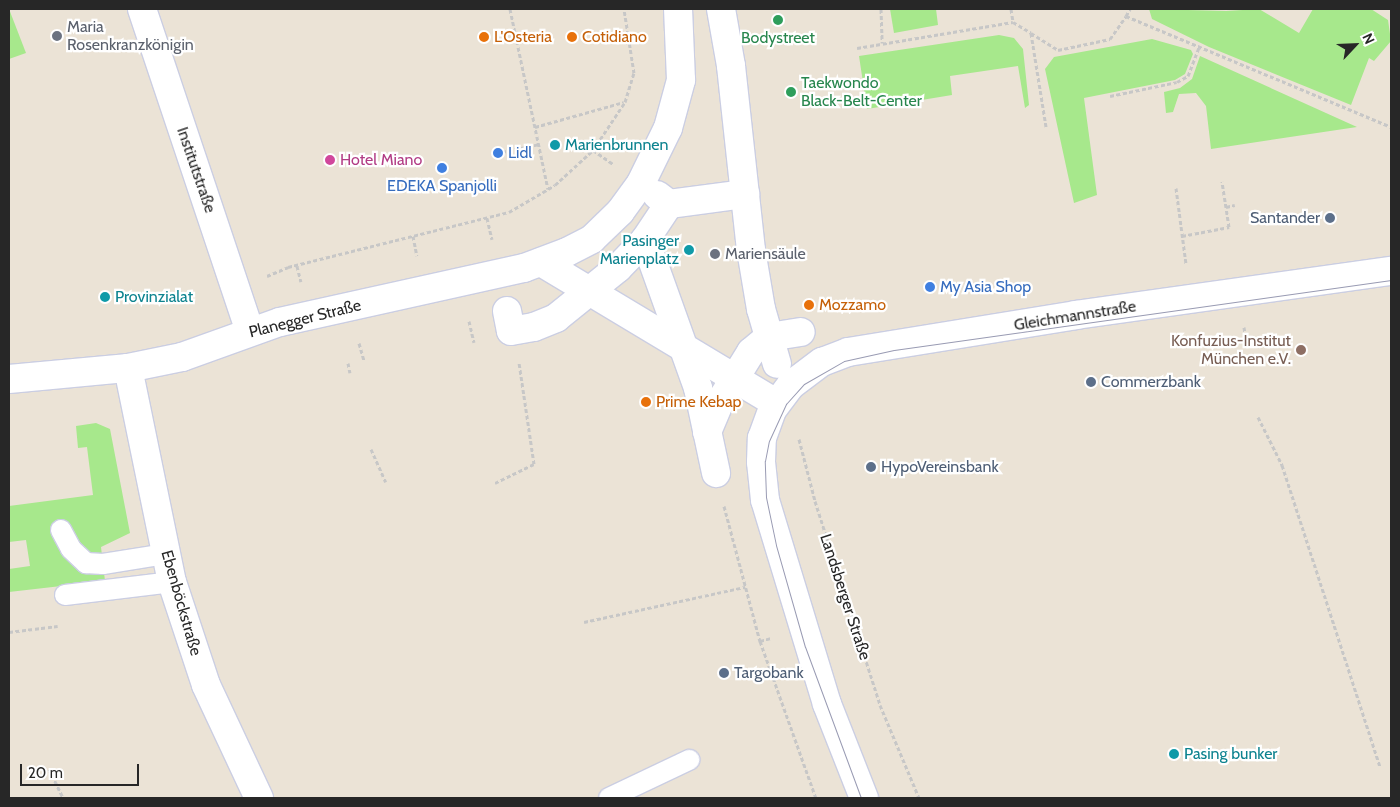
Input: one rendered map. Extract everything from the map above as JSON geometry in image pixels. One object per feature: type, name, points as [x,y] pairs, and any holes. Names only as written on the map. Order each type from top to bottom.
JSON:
[{"type":"street","name":"Institutstraße","points":[[142,9],[250,331]]},
{"type":"street","points":[[721,9],[761,309],[777,364]]},
{"type":"street","points":[[541,262],[592,239],[620,212],[654,161],[678,98],[682,72],[679,16]]},
{"type":"street","points":[[507,311],[511,331],[534,327],[556,318],[590,292],[645,240],[663,199],[745,194]]},
{"type":"street","points":[[645,240],[698,388],[716,473]]},
{"type":"street","points":[[541,262],[733,377],[780,397],[761,444],[767,509],[827,704],[864,798]]},
{"type":"street","name":"Planegger Straße","points":[[9,379],[128,368],[182,357],[250,331],[541,262]]},
{"type":"street","name":"Gleichmannstraße","points":[[780,397],[816,366],[848,352],[1076,315],[1391,271]]},
{"type":"street","points":[[707,432],[733,377],[751,352],[769,337],[801,332]]},
{"type":"street","name":"Ebenböckstraße","points":[[128,368],[172,582],[206,685],[259,798]]},
{"type":"lane","points":[[61,530],[71,549],[86,563],[103,564],[166,554]]},
{"type":"lane","points":[[65,595],[172,582]]},
{"type":"lane","points":[[609,798],[689,760]]},
{"type":"path","points":[[510,9],[548,189]]},
{"type":"path","points":[[236,289],[297,266],[509,212],[548,189],[592,150],[625,102],[634,73],[624,9]]},
{"type":"path","points":[[881,9],[882,43]]},
{"type":"path","points":[[1011,9],[1013,22]]},
{"type":"path","points":[[857,48],[1013,22],[1058,50],[1110,39],[1130,9]]},
{"type":"path","points":[[1126,16],[1391,127]]},
{"type":"path","points":[[1037,36],[1041,30]]},
{"type":"path","points":[[1031,33],[1046,127]]},
{"type":"path","points":[[1110,96],[1177,82],[1188,76],[1199,47]]},
{"type":"path","points":[[535,127],[625,102]]},
{"type":"path","points":[[502,152],[539,144]]},
{"type":"path","points":[[592,150],[618,167]]},
{"type":"path","points":[[1182,236],[1228,227],[1222,182]]},
{"type":"path","points":[[1176,188],[1187,268]]},
{"type":"path","points":[[1226,207],[1235,205]]},
{"type":"path","points":[[487,218],[492,243]]},
{"type":"path","points":[[413,236],[418,261]]},
{"type":"path","points":[[297,266],[302,285]]},
{"type":"path","points":[[469,321],[474,342]]},
{"type":"path","points":[[359,343],[364,360]]},
{"type":"path","points":[[495,483],[534,464],[519,360]]},
{"type":"path","points":[[348,363],[350,373]]},
{"type":"path","name":"Landsberger Straße","points":[[780,397],[880,704],[919,798]]},
{"type":"path","points":[[1258,418],[1282,465],[1380,767]]},
{"type":"path","points":[[372,449],[386,482]]},
{"type":"path","points":[[716,473],[760,641],[816,798]]},
{"type":"path","points":[[584,622],[745,587]]},
{"type":"path","points":[[760,641],[773,638]]},
{"type":"path","points":[[50,769],[63,798]]},
{"type":"green space","points":[[9,9],[26,53],[9,59]]},
{"type":"green space","points":[[890,9],[936,9],[938,25],[894,33]]},
{"type":"green space","points":[[1149,9],[1226,11],[1259,9],[1299,33],[1313,9],[1371,9],[1388,20],[1391,41],[1374,61],[1369,58],[1351,105],[1209,47],[1152,19]]},
{"type":"green space","points":[[999,35],[1014,38],[1023,49],[1029,105],[1025,108],[1018,66],[950,76],[952,95],[867,109],[859,56]]},
{"type":"green space","points":[[1152,39],[1191,50],[1193,54],[1185,74],[1175,80],[1084,98],[1097,195],[1074,203],[1045,69],[1054,57]]},
{"type":"green space","points":[[1200,56],[1357,127],[1211,149],[1206,106],[1196,93],[1179,94],[1173,112],[1166,113],[1164,92],[1180,88],[1192,79]]},
{"type":"green space","points":[[96,423],[110,429],[130,533],[101,547],[105,581],[9,592],[9,569],[30,566],[26,540],[9,542],[9,506],[93,495],[87,447],[78,448],[76,426]]},
{"type":"tram line","points":[[861,798],[805,647],[776,545],[766,497],[765,461],[769,441],[786,404],[804,384],[844,361],[894,350],[1391,280]]},
{"type":"place","name":"Bodystreet","points":[[778,20]]},
{"type":"place","name":"Maria Rosenkranzkönigin","points":[[57,36]]},
{"type":"place","name":"L'Osteria","points":[[484,37]]},
{"type":"place","name":"Cotidiano","points":[[572,37]]},
{"type":"place","name":"Taekwondo Black-Belt-Center","points":[[791,92]]},
{"type":"place","name":"Marienbrunnen","points":[[555,145]]},
{"type":"place","name":"Lidl","points":[[498,153]]},
{"type":"place","name":"Hotel Miano","points":[[330,160]]},
{"type":"place","name":"EDEKA Spanjolli","points":[[442,168]]},
{"type":"place","name":"Santander","points":[[1330,218]]},
{"type":"place","name":"Pasinger Marienplatz","points":[[689,250]]},
{"type":"place","name":"Mariensäule","points":[[715,254]]},
{"type":"place","name":"My Asia Shop","points":[[930,287]]},
{"type":"place","name":"Provinzialat","points":[[105,297]]},
{"type":"place","name":"Mozzamo","points":[[809,305]]},
{"type":"place","name":"Konfuzius-Institut München e.V.","points":[[1301,350]]},
{"type":"place","name":"Commerzbank","points":[[1091,382]]},
{"type":"place","name":"Prime Kebap","points":[[646,402]]},
{"type":"place","name":"HypoVereinsbank","points":[[871,467]]},
{"type":"place","name":"Targobank","points":[[724,673]]},
{"type":"place","name":"Pasing bunker","points":[[1174,754]]}]
